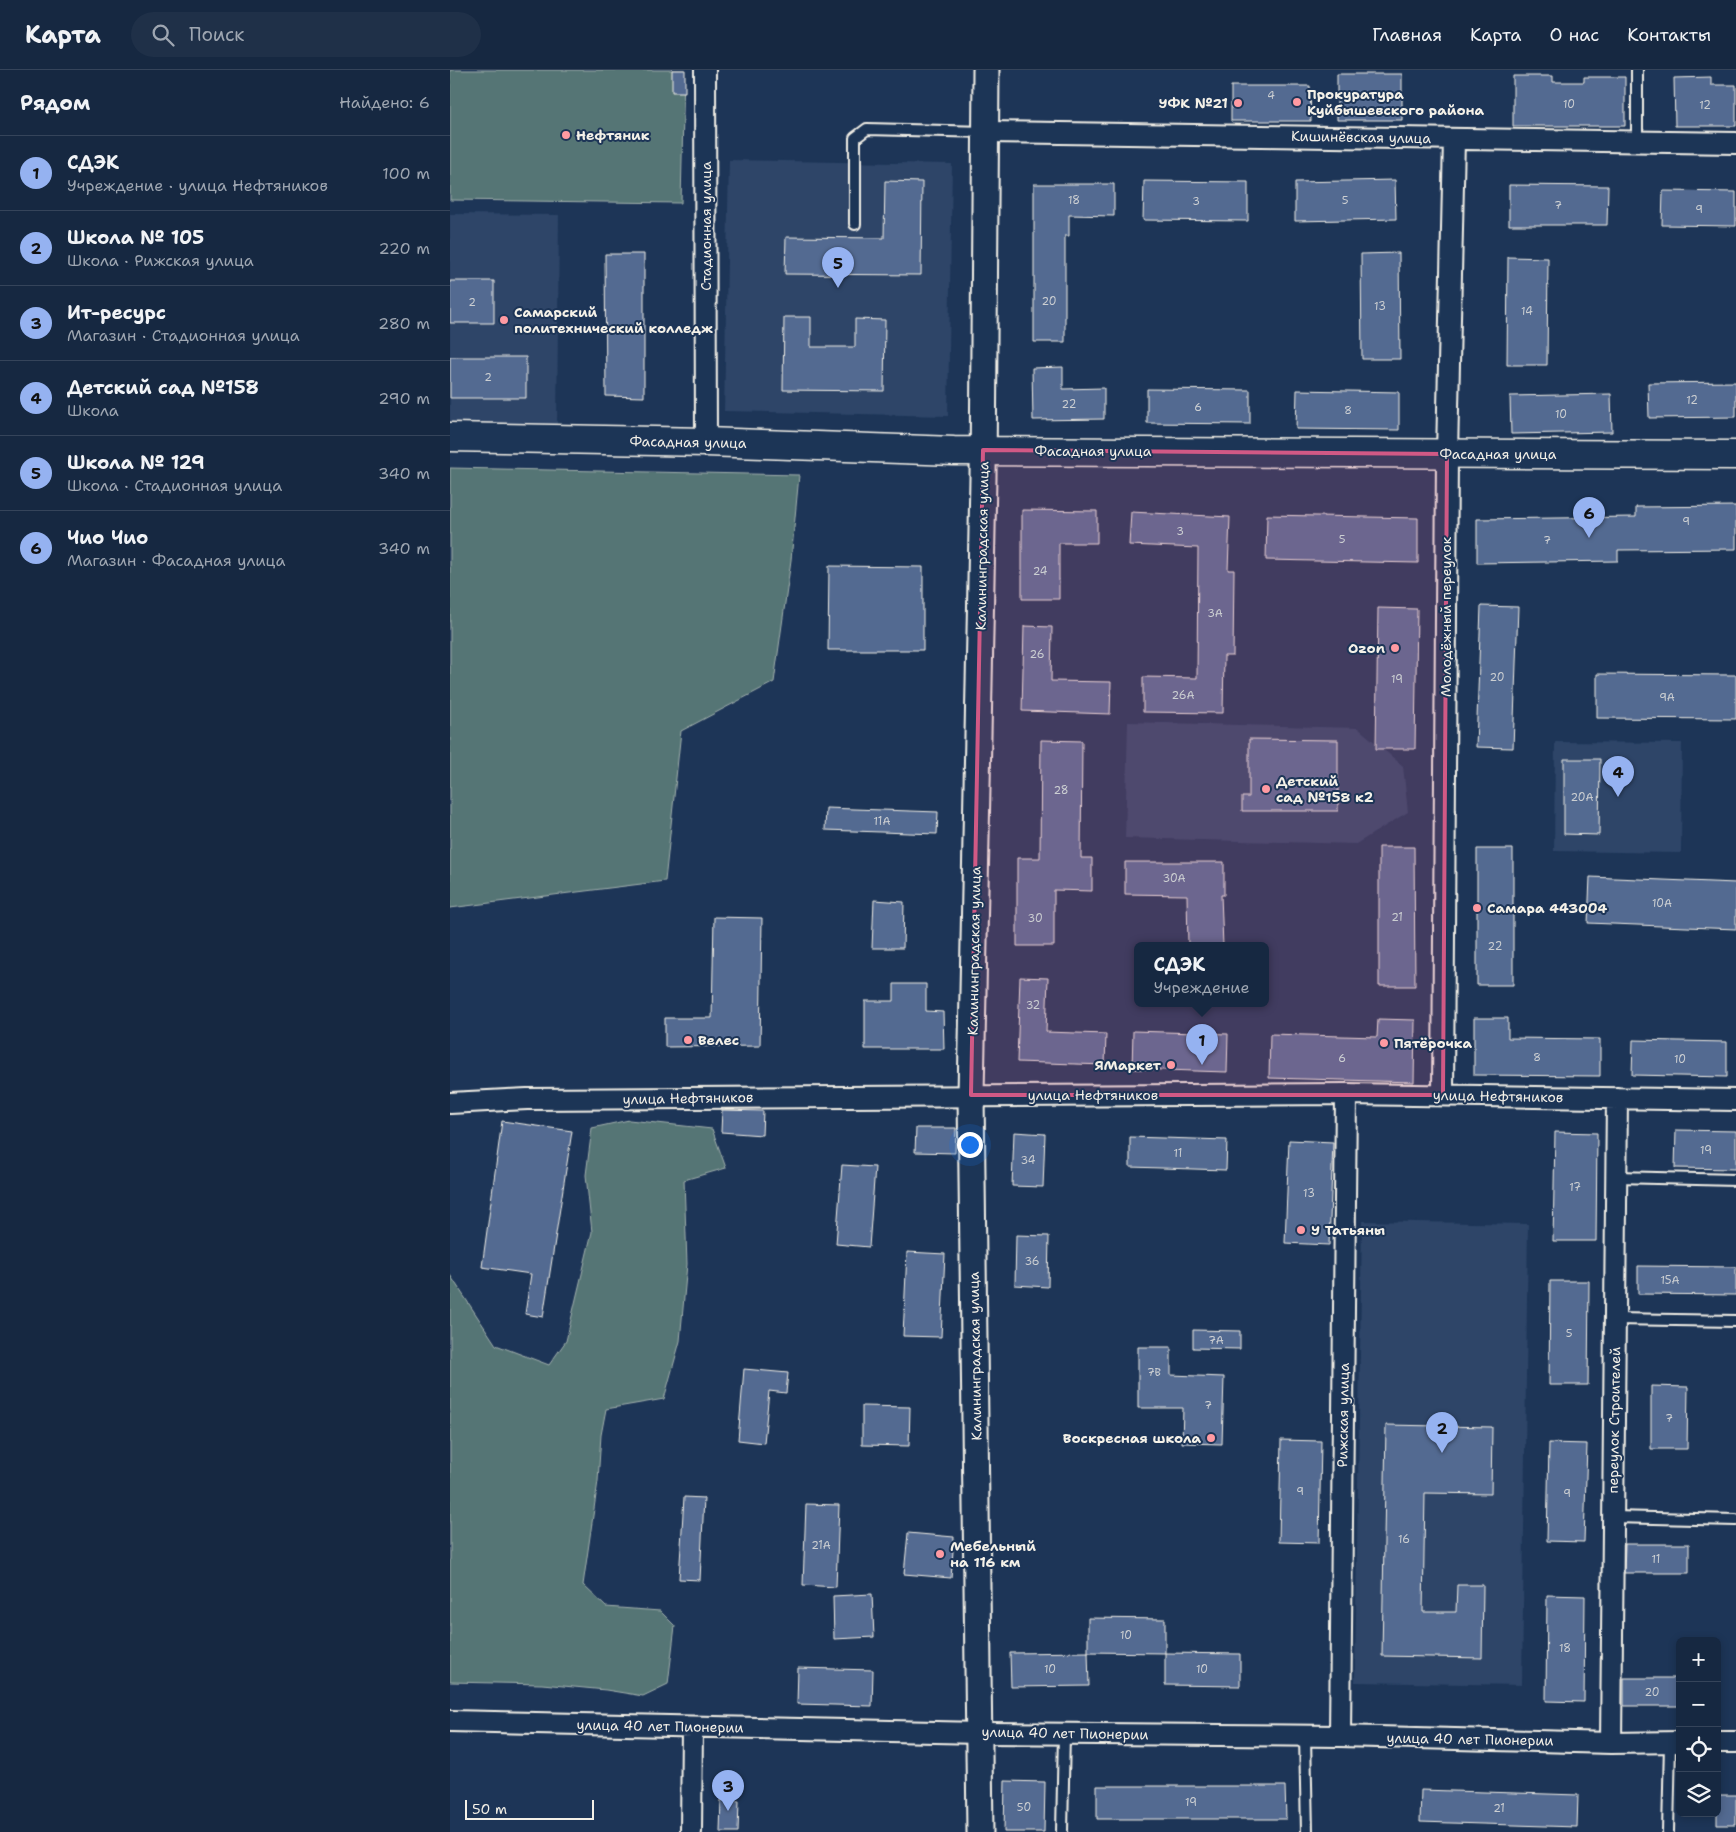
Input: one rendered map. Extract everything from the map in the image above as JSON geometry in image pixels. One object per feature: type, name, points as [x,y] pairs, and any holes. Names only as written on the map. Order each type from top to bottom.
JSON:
[{"type":"main road","name":"Фасадная улица","points":[[450,437],[983,450],[1736,455]]},
{"type":"street","name":"Стадионная улица","points":[[706,70],[706,442]]},
{"type":"street","name":"Калининградская улица","points":[[980,1832],[971,1095],[983,450],[986,70]]},
{"type":"street","name":"Кишинёвская улица","points":[[986,132],[1736,143]]},
{"type":"street","name":"Молодёжный переулок","points":[[1443,1095],[1447,454],[1454,139]]},
{"type":"street","name":"улица Нефтяников","points":[[450,1103],[527,1100],[971,1095],[1346,1094],[1736,1100]]},
{"type":"street","name":"Рижская улица","points":[[1340,1736],[1346,1094]]},
{"type":"street","name":"переулок Строителей","points":[[1611,1743],[1617,1098]]},
{"type":"street","name":"улица 40 лет Пионерии","points":[[450,1721],[692,1728],[980,1733],[1340,1736],[1611,1743],[1675,1742]]},
{"type":"street","points":[[691,1832],[692,1728]]},
{"type":"street","points":[[1721,1742],[1736,1742]]},
{"type":"lane","points":[[1637,70],[1637,142]]},
{"type":"lane","points":[[855,224],[855,138],[867,129],[986,132]]},
{"type":"lane","points":[[1616,1177],[1736,1180]]},
{"type":"lane","points":[[1615,1319],[1736,1321]]},
{"type":"lane","points":[[1613,1517],[1736,1520]]},
{"type":"lane","points":[[1062,1832],[1064,1733]]},
{"type":"lane","points":[[1305,1736],[1307,1832]]},
{"type":"lane","points":[[1668,1832],[1675,1742]]},
{"type":"highlighted area","points":[[983,450],[1447,454],[1443,1095],[971,1095]]},
{"type":"shaded area","points":[[729,160],[952,164],[948,416],[724,411]]},
{"type":"shaded area","name":"Самарский политехнический колледж","points":[[450,214],[559,215],[557,427],[450,425]]},
{"type":"shaded area","name":"Детский сад №158 к2","points":[[1128,722],[1358,728],[1403,766],[1408,812],[1356,844],[1125,838]]},
{"type":"shaded area","points":[[1555,742],[1682,743],[1681,853],[1554,851]]},
{"type":"shaded area","points":[[1362,1221],[1528,1224],[1522,1685],[1355,1682]]},
{"type":"green space","name":"Нефтяник","points":[[450,70],[684,70],[681,203],[450,200]]},
{"type":"green space","points":[[450,468],[799,475],[791,560],[774,682],[681,731],[665,881],[450,908]]},
{"type":"green space","points":[[629,1120],[712,1129],[726,1168],[684,1180],[687,1264],[680,1341],[664,1399],[606,1409],[601,1435],[598,1481],[583,1585],[606,1607],[660,1611],[675,1626],[668,1684],[643,1696],[606,1690],[542,1684],[450,1682],[450,1275],[496,1345],[549,1365],[566,1341],[592,1232],[586,1175],[592,1128]]},
{"type":"building","points":[[672,70],[685,70],[685,92],[672,92]]},
{"type":"building","points":[[1337,74],[1402,74],[1402,120],[1337,120]]},
{"type":"building","points":[[1513,76],[1553,76],[1553,82],[1584,82],[1584,77],[1625,77],[1625,126],[1513,126]]},
{"type":"building","points":[[1711,77],[1711,85],[1736,85],[1736,126],[1675,126],[1674,78]]},
{"type":"building","points":[[1231,86],[1310,86],[1311,121],[1231,121]]},
{"type":"building","points":[[1395,180],[1396,219],[1295,221],[1295,182]]},
{"type":"building","points":[[885,181],[922,182],[921,275],[785,274],[786,237],[884,238]]},
{"type":"building","points":[[1144,181],[1248,182],[1248,221],[1143,220]]},
{"type":"building","points":[[1034,184],[1114,184],[1114,216],[1069,215],[1069,236],[1065,236],[1065,342],[1034,342]]},
{"type":"building","points":[[1509,185],[1608,186],[1607,225],[1509,225]]},
{"type":"building","points":[[1663,191],[1736,192],[1736,226],[1662,225]]},
{"type":"building","points":[[1399,253],[1400,359],[1362,359],[1361,254]]},
{"type":"building","points":[[605,254],[644,254],[644,397],[606,396]]},
{"type":"building","points":[[1508,257],[1548,258],[1547,365],[1507,365]]},
{"type":"building","points":[[450,281],[494,281],[494,323],[450,323]]},
{"type":"building","points":[[784,317],[811,317],[811,347],[855,347],[855,319],[885,320],[884,391],[783,390]]},
{"type":"building","points":[[450,357],[526,357],[526,398],[450,398]]},
{"type":"building","points":[[1063,367],[1063,389],[1104,388],[1104,419],[1033,420],[1032,368]]},
{"type":"building","points":[[1736,382],[1736,417],[1649,418],[1648,383]]},
{"type":"building","points":[[1147,389],[1250,390],[1250,424],[1147,423]]},
{"type":"building","points":[[1297,390],[1399,392],[1399,430],[1296,429]]},
{"type":"building","points":[[1611,394],[1612,432],[1511,434],[1510,396]]},
{"type":"building","points":[[1736,506],[1736,549],[1618,550],[1618,561],[1477,563],[1477,519],[1636,517],[1636,507]]},
{"type":"building","points":[[1022,510],[1097,511],[1097,543],[1059,543],[1059,599],[1022,599]]},
{"type":"building","points":[[1131,512],[1230,517],[1228,570],[1234,570],[1233,656],[1224,656],[1223,713],[1143,712],[1143,677],[1197,678],[1198,548],[1129,545]]},
{"type":"building","points":[[1267,515],[1418,518],[1418,563],[1266,560]]},
{"type":"building","points":[[829,566],[923,567],[923,650],[828,650]]},
{"type":"building","points":[[1481,606],[1518,607],[1513,748],[1476,747]]},
{"type":"building","points":[[1378,608],[1417,609],[1415,749],[1376,749]]},
{"type":"building","points":[[1024,626],[1052,627],[1051,681],[1111,682],[1110,714],[1022,711]]},
{"type":"building","points":[[1597,674],[1736,675],[1736,719],[1597,718]]},
{"type":"building","points":[[1249,739],[1338,740],[1338,811],[1242,811],[1242,797],[1249,797]]},
{"type":"building","points":[[1041,740],[1082,741],[1081,858],[1092,858],[1092,891],[1054,890],[1054,946],[1017,946],[1017,858],[1040,858]]},
{"type":"building","points":[[1564,759],[1600,759],[1599,835],[1564,834]]},
{"type":"building","points":[[826,808],[938,812],[937,834],[825,830]]},
{"type":"building","points":[[1379,847],[1414,847],[1415,986],[1379,986]]},
{"type":"building","points":[[1477,849],[1513,849],[1513,985],[1477,985]]},
{"type":"building","points":[[1125,862],[1224,862],[1224,895],[1221,895],[1223,942],[1188,942],[1187,895],[1125,894]]},
{"type":"building","points":[[1590,877],[1736,883],[1736,929],[1588,923]]},
{"type":"building","points":[[874,900],[904,902],[903,948],[872,948]]},
{"type":"building","points":[[714,917],[762,918],[760,1046],[665,1047],[665,1018],[712,1018]]},
{"type":"building","points":[[1020,977],[1048,978],[1046,1032],[1106,1034],[1105,1065],[1017,1062]]},
{"type":"building","points":[[894,984],[926,984],[926,1011],[943,1012],[944,1049],[865,1049],[865,1001],[894,1001]]},
{"type":"building","points":[[1474,1018],[1508,1018],[1508,1038],[1600,1039],[1600,1076],[1474,1075]]},
{"type":"building","points":[[1378,1019],[1415,1020],[1414,1082],[1269,1078],[1270,1034],[1377,1037]]},
{"type":"building","points":[[1133,1031],[1228,1034],[1227,1072],[1132,1069]]},
{"type":"building","points":[[1633,1040],[1727,1042],[1727,1077],[1632,1075]]},
{"type":"building","points":[[722,1110],[763,1111],[762,1135],[721,1132]]},
{"type":"building","points":[[502,1121],[572,1131],[543,1317],[525,1314],[531,1274],[482,1267]]},
{"type":"building","points":[[916,1128],[956,1128],[955,1153],[915,1152]]},
{"type":"building","points":[[1676,1130],[1736,1131],[1736,1169],[1675,1168]]},
{"type":"building","points":[[1014,1132],[1045,1134],[1043,1187],[1012,1186]]},
{"type":"building","points":[[1555,1132],[1597,1133],[1596,1241],[1553,1241]]},
{"type":"building","points":[[1130,1137],[1227,1140],[1226,1170],[1130,1167]]},
{"type":"building","points":[[1289,1140],[1333,1142],[1329,1245],[1285,1243]]},
{"type":"building","points":[[842,1165],[875,1167],[869,1247],[836,1244]]},
{"type":"building","points":[[1016,1235],[1049,1236],[1048,1287],[1015,1285]]},
{"type":"building","points":[[907,1252],[945,1254],[941,1337],[903,1336]]},
{"type":"building","points":[[1638,1266],[1736,1267],[1736,1295],[1638,1294]]},
{"type":"building","points":[[1550,1281],[1589,1281],[1588,1385],[1549,1385]]},
{"type":"building","points":[[1193,1330],[1240,1331],[1240,1349],[1193,1348]]},
{"type":"building","points":[[1138,1347],[1171,1347],[1171,1375],[1224,1377],[1222,1444],[1182,1443],[1183,1408],[1138,1408]]},
{"type":"building","points":[[744,1369],[788,1373],[786,1393],[769,1391],[764,1443],[738,1440]]},
{"type":"building","points":[[1651,1386],[1688,1387],[1687,1449],[1651,1449]]},
{"type":"building","points":[[862,1406],[910,1407],[909,1446],[862,1445]]},
{"type":"building","points":[[1386,1425],[1492,1427],[1491,1494],[1425,1493],[1423,1612],[1456,1612],[1457,1585],[1483,1585],[1482,1658],[1382,1656]]},
{"type":"building","points":[[1281,1440],[1321,1441],[1319,1543],[1279,1542]]},
{"type":"building","points":[[1549,1443],[1587,1444],[1584,1542],[1547,1541]]},
{"type":"building","points":[[684,1497],[704,1498],[700,1580],[679,1579]]},
{"type":"building","points":[[806,1504],[839,1505],[836,1587],[803,1585]]},
{"type":"building","points":[[908,1533],[954,1537],[951,1578],[904,1574]]},
{"type":"building","points":[[1625,1544],[1689,1544],[1689,1573],[1624,1573]]},
{"type":"building","points":[[872,1594],[874,1637],[834,1639],[833,1596]]},
{"type":"building","points":[[1547,1595],[1585,1596],[1584,1702],[1546,1701]]},
{"type":"building","points":[[1088,1618],[1165,1619],[1165,1653],[1088,1652]]},
{"type":"building","points":[[1088,1652],[1089,1686],[1011,1687],[1010,1653]]},
{"type":"building","points":[[1165,1653],[1240,1654],[1240,1686],[1165,1685]]},
{"type":"building","points":[[798,1668],[873,1670],[872,1706],[797,1704]]},
{"type":"building","points":[[1624,1678],[1676,1678],[1676,1706],[1624,1706]]},
{"type":"building","points":[[1005,1781],[1045,1782],[1044,1832],[1004,1832]]},
{"type":"building","points":[[1097,1786],[1285,1786],[1286,1819],[1097,1819]]},
{"type":"building","points":[[1421,1790],[1578,1795],[1577,1827],[1420,1822]]},
{"type":"building","points":[[1721,1795],[1736,1795],[1736,1825],[1717,1825],[1717,1817],[1721,1817]]},
{"type":"building","points":[[721,1800],[739,1801],[738,1832],[720,1832]]},
{"type":"place","name":"Прокуратура Куйбышевского района","points":[[1297,102]]},
{"type":"place","name":"УФК №21","points":[[1238,103]]},
{"type":"place","name":"Нефтяник","points":[[566,135]]},
{"type":"place","name":"Школа № 129","points":[[838,288]]},
{"type":"place","name":"Самарский политехнический колледж","points":[[504,320]]},
{"type":"place","name":"Чио Чио","points":[[1589,538]]},
{"type":"place","name":"Ozon","points":[[1395,648]]},
{"type":"place","name":"Детский сад №158 к2","points":[[1266,789]]},
{"type":"place","name":"Детский сад №158","points":[[1618,797]]},
{"type":"place","name":"Самара 443004","points":[[1477,908]]},
{"type":"place","name":"Велес","points":[[688,1040]]},
{"type":"place","name":"Пятёрочка","points":[[1384,1043]]},
{"type":"place","name":"ЯМаркет","points":[[1171,1065]]},
{"type":"place","name":"СДЭК","points":[[1202,1065]]},
{"type":"place","name":"У Татьяны","points":[[1301,1230]]},
{"type":"place","name":"Воскресная школа","points":[[1211,1438]]},
{"type":"place","name":"Школа № 105","points":[[1442,1453]]},
{"type":"place","name":"Мебельный на 116 км","points":[[940,1554]]},
{"type":"place","name":"Ит-ресурс","points":[[728,1811]]}]
